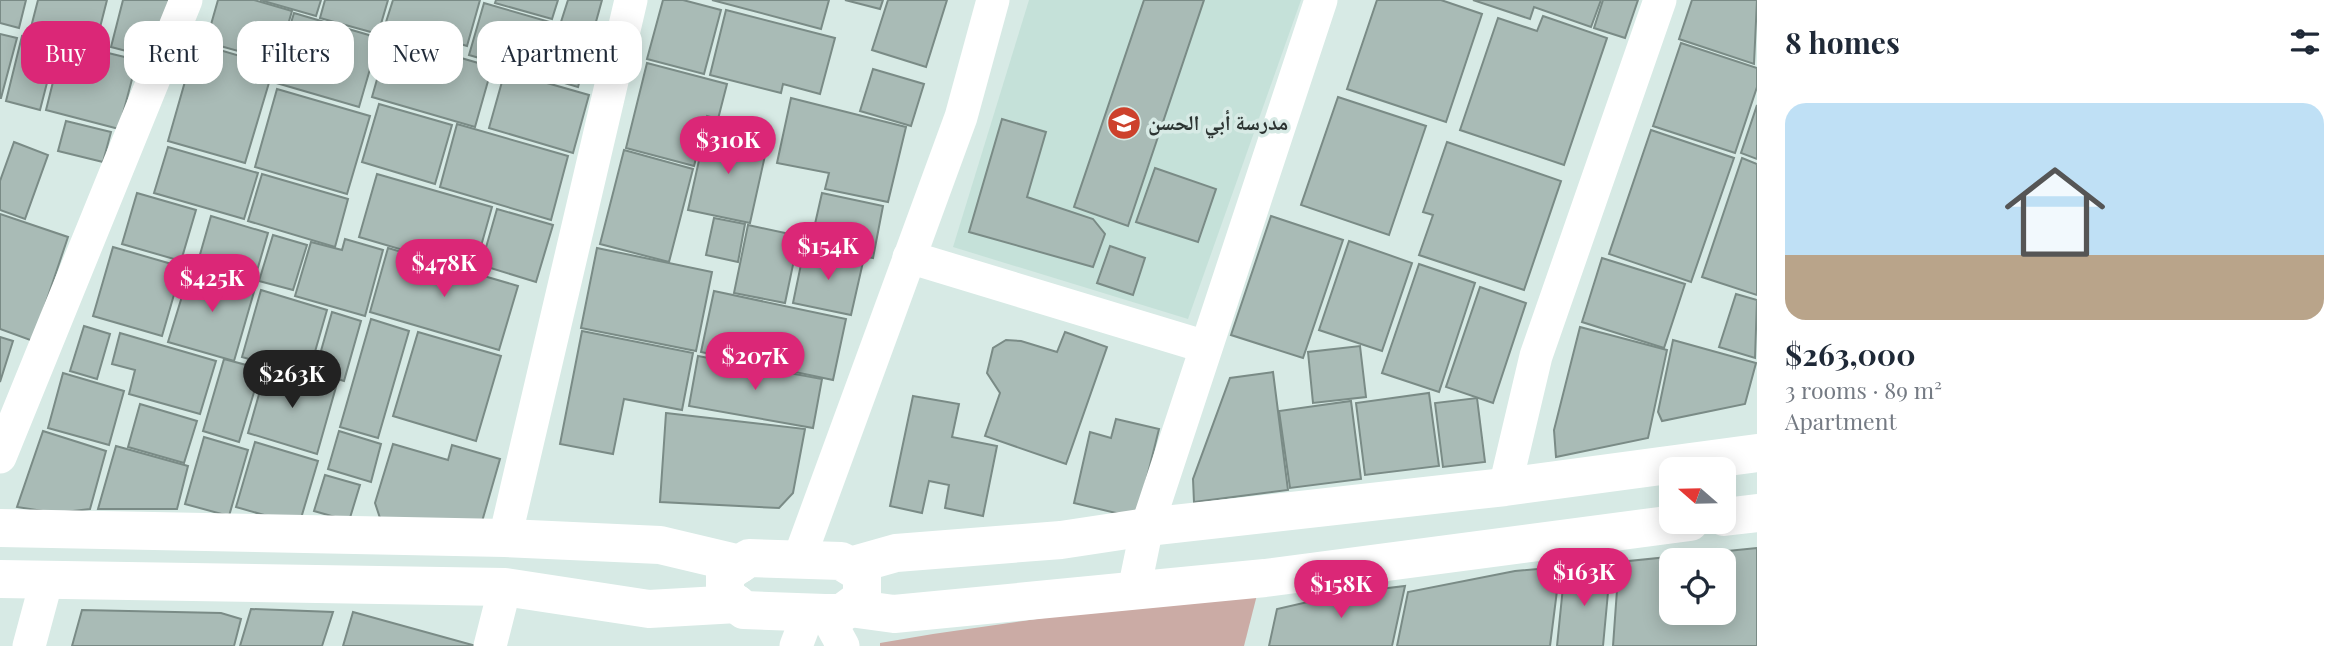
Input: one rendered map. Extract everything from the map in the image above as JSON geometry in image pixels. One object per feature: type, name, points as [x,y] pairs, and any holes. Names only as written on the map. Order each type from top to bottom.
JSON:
[{"type":"street","points":[[0,457],[186,0]]},
{"type":"street","points":[[505,538],[631,0]]},
{"type":"street","points":[[799,559],[961,117],[993,0]]},
{"type":"street","points":[[1134,590],[1147,527],[1321,0]]},
{"type":"street","points":[[1505,487],[1535,356],[1660,0]]},
{"type":"street","points":[[909,257],[1206,347]]},
{"type":"street","points":[[850,566],[896,553],[1061,540],[1147,527],[1505,487],[1757,453]]},
{"type":"street","points":[[1736,516],[1757,513]]},
{"type":"street","points":[[825,625],[862,598],[862,574],[841,561],[749,558],[725,574],[725,595],[744,610],[825,625],[894,614],[1265,578],[1659,526]]},
{"type":"street","points":[[0,528],[505,538],[660,545],[740,564]]},
{"type":"street","points":[[0,579],[505,587],[649,609],[737,604]]},
{"type":"street","points":[[29,646],[47,579]]},
{"type":"street","points":[[490,646],[505,587]]},
{"type":"shaded area","name":"مدرسة أبي الحسن","points":[[1029,0],[1301,0],[1188,319],[953,247]]},
{"type":"shaded area","points":[[1259,587],[1244,646],[880,646],[880,643],[933,634]]},
{"type":"building","points":[[0,0],[26,0],[19,28],[0,23]]},
{"type":"building","points":[[38,0],[107,0],[102,21],[33,21]]},
{"type":"building","points":[[123,0],[171,0],[166,21],[124,21],[124,50],[111,47]]},
{"type":"building","points":[[218,0],[254,0],[292,11],[289,21],[237,21],[237,51],[223,47],[223,21],[212,21]]},
{"type":"building","points":[[260,0],[321,0],[316,16]]},
{"type":"building","points":[[325,0],[388,0],[382,21],[368,21],[368,31],[354,27],[354,21],[320,18]]},
{"type":"building","points":[[393,0],[480,0],[467,46],[463,45],[463,21],[386,21]]},
{"type":"building","points":[[496,0],[558,0],[552,19],[495,3]]},
{"type":"building","points":[[568,0],[602,0],[596,21],[561,21]]},
{"type":"building","points":[[663,0],[683,0],[721,10],[704,74],[647,59]]},
{"type":"building","points":[[712,0],[829,0],[821,29]]},
{"type":"building","points":[[845,0],[883,0],[880,9]]},
{"type":"building","points":[[888,0],[947,0],[926,67],[872,50]]},
{"type":"building","name":"مدرسة أبي الحسن","points":[[1144,0],[1204,0],[1128,226],[1074,207]]},
{"type":"building","points":[[1377,0],[1441,0],[1482,14],[1446,122],[1347,89]]},
{"type":"building","points":[[1473,0],[1601,0],[1591,27],[1534,7],[1530,19]]},
{"type":"building","points":[[1603,0],[1638,0],[1625,38],[1594,28]]},
{"type":"building","points":[[1692,0],[1757,0],[1754,64],[1679,39]]},
{"type":"building","points":[[484,3],[546,21],[479,21]]},
{"type":"building","points":[[726,10],[835,38],[820,94],[783,84],[781,93],[710,75]]},
{"type":"building","points":[[294,13],[321,21],[292,21]]},
{"type":"building","points":[[1543,16],[1607,38],[1564,165],[1460,130],[1498,18],[1537,31]]},
{"type":"building","points":[[477,27],[477,57],[469,55]]},
{"type":"building","points":[[354,31],[368,35],[368,76],[359,107],[280,84],[354,84]]},
{"type":"building","points":[[0,34],[17,38],[1,98],[0,98]]},
{"type":"building","points":[[21,40],[21,84],[47,84],[40,110],[6,101]]},
{"type":"building","points":[[1681,43],[1757,68],[1757,87],[1735,153],[1653,126]]},
{"type":"building","points":[[223,51],[237,55],[237,84],[269,84],[245,163],[168,141],[184,84],[223,84]]},
{"type":"building","points":[[110,53],[124,57],[124,84],[131,84],[119,129],[46,110],[52,84],[110,84]]},
{"type":"building","points":[[463,59],[477,63],[477,84],[487,84],[475,127],[372,97],[376,84],[463,84]]},
{"type":"building","points":[[647,63],[727,84],[718,119],[707,116],[694,166],[626,148]]},
{"type":"building","points":[[873,69],[924,84],[911,126],[860,111]]},
{"type":"building","points":[[501,84],[550,84],[589,95],[573,153],[489,128]]},
{"type":"building","points":[[277,89],[370,116],[347,194],[255,167]]},
{"type":"building","points":[[1338,97],[1426,126],[1389,235],[1301,205]]},
{"type":"building","points":[[791,98],[906,127],[888,202],[825,189],[829,173],[777,163]]},
{"type":"building","points":[[379,104],[452,125],[435,184],[362,162]]},
{"type":"building","points":[[1757,105],[1757,159],[1741,153]]},
{"type":"building","points":[[1002,119],[1046,132],[1027,197],[1093,219],[1105,234],[1093,267],[969,232]]},
{"type":"building","points":[[66,121],[111,132],[103,162],[58,151]]},
{"type":"building","points":[[457,124],[568,156],[551,220],[440,187]]},
{"type":"building","points":[[706,129],[768,142],[750,223],[688,210]]},
{"type":"building","points":[[1651,130],[1734,158],[1691,282],[1609,254]]},
{"type":"building","points":[[14,142],[48,155],[25,219],[0,210],[0,181]]},
{"type":"building","points":[[1447,142],[1561,181],[1524,290],[1419,255],[1433,215],[1423,212]]},
{"type":"building","points":[[168,147],[258,173],[244,219],[154,193]]},
{"type":"building","points":[[624,150],[693,169],[669,262],[600,244]]},
{"type":"building","points":[[1742,158],[1757,164],[1757,295],[1702,277]]},
{"type":"building","points":[[1155,168],[1216,189],[1198,242],[1136,222]]},
{"type":"building","points":[[262,174],[348,199],[335,247],[248,221]]},
{"type":"building","points":[[377,174],[492,207],[474,271],[359,237]]},
{"type":"building","points":[[137,193],[196,210],[181,261],[122,244]]},
{"type":"building","points":[[822,193],[883,206],[873,258],[810,246]]},
{"type":"building","points":[[497,209],[553,225],[536,282],[481,265]]},
{"type":"building","points":[[0,214],[68,237],[33,341],[0,329]]},
{"type":"building","points":[[211,216],[268,233],[254,281],[197,265]]},
{"type":"building","points":[[1271,216],[1343,240],[1303,358],[1231,335]]},
{"type":"building","points":[[714,218],[745,224],[738,262],[706,255]]},
{"type":"building","points":[[748,225],[799,236],[785,303],[734,293]]},
{"type":"building","points":[[273,235],[307,245],[293,290],[259,281]]},
{"type":"building","points":[[345,239],[383,250],[365,316],[295,296],[311,242],[342,250]]},
{"type":"building","points":[[1349,241],[1412,263],[1382,351],[1319,330]]},
{"type":"building","points":[[1110,246],[1145,258],[1133,295],[1097,283]]},
{"type":"building","points":[[113,247],[182,267],[162,336],[93,316]]},
{"type":"building","points":[[388,248],[518,286],[499,350],[370,312]]},
{"type":"building","points":[[597,248],[712,272],[696,351],[581,328]]},
{"type":"building","points":[[804,250],[863,262],[851,315],[793,303]]},
{"type":"building","points":[[1602,258],[1685,284],[1664,348],[1582,322]]},
{"type":"building","points":[[1419,264],[1475,283],[1439,392],[1382,373]]},
{"type":"building","points":[[191,267],[256,285],[234,361],[168,342]]},
{"type":"building","points":[[1480,287],[1526,303],[1493,403],[1446,387]]},
{"type":"building","points":[[261,290],[327,310],[308,376],[242,357]]},
{"type":"building","points":[[714,291],[846,319],[833,380],[701,352]]},
{"type":"building","points":[[1736,294],[1757,300],[1755,358],[1719,347]]},
{"type":"building","points":[[332,312],[361,321],[344,381],[315,372]]},
{"type":"building","points":[[371,319],[409,331],[378,438],[340,427]]},
{"type":"building","points":[[84,326],[110,334],[97,379],[70,371]]},
{"type":"building","points":[[1580,327],[1667,350],[1648,438],[1556,457],[1554,430]]},
{"type":"building","points":[[582,331],[693,353],[682,410],[624,399],[613,454],[560,444]]},
{"type":"building","points":[[418,332],[501,356],[476,441],[393,416]]},
{"type":"building","points":[[1065,332],[1107,347],[1066,464],[985,436],[1000,393],[987,373],[993,348],[1006,340],[1021,341],[1057,352]]},
{"type":"building","points":[[120,333],[216,361],[200,414],[129,394],[135,370],[112,364]]},
{"type":"building","points":[[0,337],[13,341],[0,382]]},
{"type":"building","points":[[1673,340],[1756,363],[1745,404],[1662,421],[1658,412]]},
{"type":"building","points":[[1360,346],[1366,397],[1313,403],[1308,352]]},
{"type":"building","points":[[698,356],[822,379],[813,428],[689,406]]},
{"type":"building","points":[[224,359],[261,369],[239,442],[203,431]]},
{"type":"building","points":[[267,366],[336,387],[317,454],[248,433]]},
{"type":"building","points":[[1273,372],[1288,490],[1194,502],[1193,479],[1230,378]]},
{"type":"building","points":[[63,373],[124,391],[109,445],[48,428]]},
{"type":"building","points":[[1429,393],[1439,466],[1365,475],[1356,403]]},
{"type":"building","points":[[913,396],[959,404],[952,437],[997,446],[983,516],[945,508],[949,485],[929,481],[922,513],[890,506]]},
{"type":"building","points":[[1477,398],[1485,462],[1443,467],[1435,403]]},
{"type":"building","points":[[1351,401],[1361,479],[1290,488],[1279,411]]},
{"type":"building","points":[[140,404],[197,421],[184,463],[128,447]]},
{"type":"building","points":[[666,413],[805,429],[793,493],[779,508],[660,502]]},
{"type":"building","points":[[1116,419],[1159,429],[1137,518],[1074,503],[1090,432],[1111,438]]},
{"type":"building","points":[[43,431],[106,451],[90,509],[56,513],[17,507]]},
{"type":"building","points":[[339,431],[381,444],[371,482],[328,469]]},
{"type":"building","points":[[204,437],[248,450],[229,516],[185,504]]},
{"type":"building","points":[[255,442],[318,461],[299,525],[236,507]]},
{"type":"building","points":[[393,444],[448,460],[452,445],[500,459],[479,532],[381,521],[375,503]]},
{"type":"building","points":[[116,446],[188,466],[177,509],[98,509]]},
{"type":"building","points":[[325,475],[360,485],[349,521],[314,511]]},
{"type":"building","points":[[1757,548],[1757,646],[1613,646],[1619,562],[1659,558],[1659,625],[1736,625],[1736,550]]},
{"type":"building","points":[[1560,567],[1550,646],[1397,646],[1408,592],[1515,571]]},
{"type":"building","points":[[1565,567],[1610,571],[1603,646],[1557,646]]},
{"type":"building","points":[[1405,586],[1392,646],[1269,646],[1277,609],[1347,593]]},
{"type":"building","points":[[251,609],[333,612],[322,646],[240,646]]},
{"type":"building","points":[[82,610],[221,613],[241,619],[234,646],[72,646]]},
{"type":"building","points":[[353,612],[476,646],[343,646]]},
{"type":"place","name":"مدرسة أبي الحسن","points":[[1124,123]]}]
